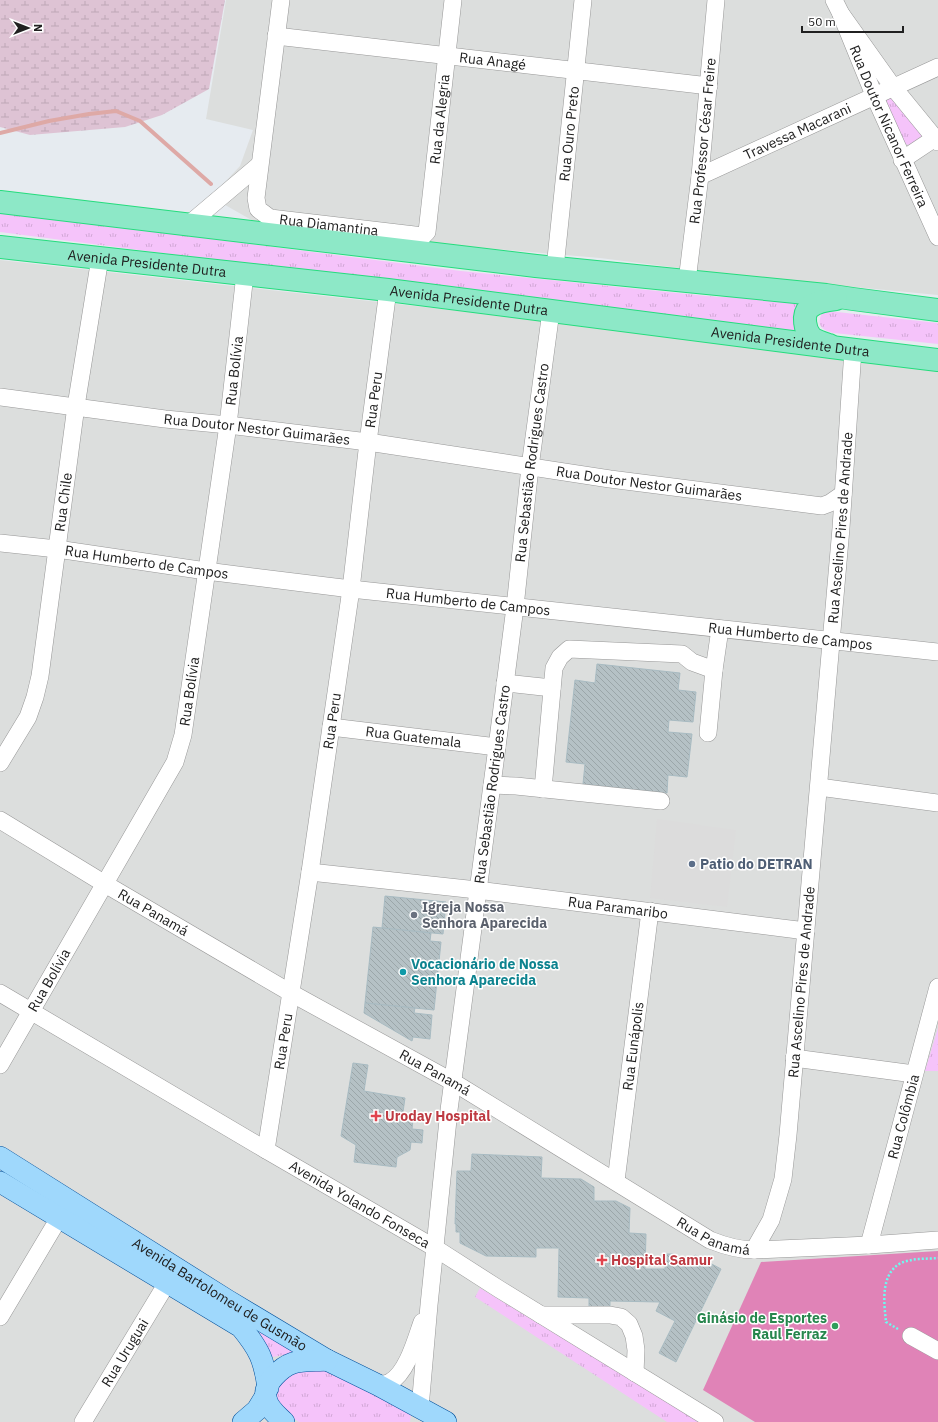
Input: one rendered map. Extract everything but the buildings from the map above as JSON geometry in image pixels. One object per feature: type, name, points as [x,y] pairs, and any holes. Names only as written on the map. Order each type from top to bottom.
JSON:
[{"type":"highway","points":[[0,202],[424,254],[826,295],[938,310]]},
{"type":"highway","name":"Avenida Presidente Dutra","points":[[0,247],[388,290],[938,360]]},
{"type":"highway","points":[[846,349],[819,342],[812,337],[807,331],[804,318],[808,308],[818,302],[831,299],[853,299]]},
{"type":"main road","name":"Avenida Bartolomeu de Gusmão","points":[[0,1157],[227,1300],[327,1360],[378,1385],[446,1422]]},
{"type":"main road","name":"Avenida Bartolomeu de Gusmão","points":[[0,1182],[241,1327],[252,1340],[259,1352],[265,1368],[266,1392]]},
{"type":"main road","points":[[243,1422],[257,1410],[275,1374],[294,1363],[327,1360]]},
{"type":"main road","points":[[266,1392],[271,1410],[284,1422]]},
{"type":"street","name":"Rua Diamantina","points":[[281,0],[259,165],[256,198],[258,209],[270,218],[423,236]]},
{"type":"street","name":"Rua da Alegria","points":[[423,236],[427,232],[453,0]]},
{"type":"street","name":"Rua Ouro Preto","points":[[555,268],[583,0]]},
{"type":"street","name":"Rua Professor César Freire","points":[[688,281],[709,86],[716,0]]},
{"type":"street","points":[[838,7],[893,86],[936,140],[902,160]]},
{"type":"street","name":"Rua Doutor Nicanor Ferreira","points":[[838,7],[902,160],[938,237]]},
{"type":"street","name":"Rua Anagé","points":[[276,36],[709,86]]},
{"type":"street","name":"Travessa Macarani","points":[[700,176],[893,86],[938,67]]},
{"type":"street","points":[[188,225],[259,165]]},
{"type":"street","name":"Rua Chile","points":[[0,763],[28,717],[40,676],[76,406],[100,258]]},
{"type":"street","name":"Rua Bolívia","points":[[0,1065],[175,762],[180,750],[228,425],[245,274]]},
{"type":"street","name":"Rua Peru","points":[[266,1150],[310,872],[351,589],[388,290]]},
{"type":"street","name":"Rua Sebastião Rodrigues Castro","points":[[420,1408],[429,1305],[453,1082],[515,606],[530,468],[551,311]]},
{"type":"street","name":"Rua Ascelino Pires de Andrade","points":[[754,1250],[771,1220],[783,1179],[788,1135],[843,494],[846,349]]},
{"type":"street","name":"Rua Doutor Nestor Guimarães","points":[[0,397],[165,419],[368,442],[530,468],[822,506],[830,503],[843,494]]},
{"type":"street","name":"Rua Humberto de Campos","points":[[0,543],[57,549],[206,571],[351,589],[938,652]]},
{"type":"street","points":[[708,733],[714,670],[720,629]]},
{"type":"street","points":[[542,788],[554,668],[560,657],[568,649],[682,654],[692,662],[714,670]]},
{"type":"street","points":[[505,683],[552,688]]},
{"type":"street","name":"Rua Guatemala","points":[[331,727],[497,747]]},
{"type":"street","points":[[492,785],[542,788],[661,801]]},
{"type":"street","points":[[819,787],[938,802]]},
{"type":"street","name":"Rua Panamá","points":[[0,820],[105,884],[291,993],[453,1082],[710,1240],[727,1247],[741,1250],[869,1245],[938,1240]]},
{"type":"street","name":"Rua Paramaribo","points":[[310,872],[477,890],[806,931]]},
{"type":"street","name":"Rua Eunápolis","points":[[616,1181],[650,911]]},
{"type":"street","name":"Rua Colômbia","points":[[869,1245],[938,987]]},
{"type":"street","name":"Avenida Yolando Fonseca","points":[[0,993],[435,1248],[715,1422]]},
{"type":"street","points":[[794,1058],[914,1074]]},
{"type":"street","points":[[0,1318],[59,1218]]},
{"type":"street","name":"Rua Uruguai","points":[[83,1422],[167,1283]]},
{"type":"street","name":"Rua Sebastião Rodrigues Castro","points":[[378,1385],[390,1382],[399,1375],[408,1359],[429,1305]]},
{"type":"street","points":[[541,1315],[610,1315],[621,1317],[630,1324],[634,1336],[636,1350],[635,1373]]},
{"type":"street","points":[[911,1336],[938,1351]]},
{"type":"path","points":[[911,1336],[886,1322],[884,1296],[886,1284],[892,1270],[902,1263],[914,1260],[938,1258]]},
{"type":"shaded area","points":[[226,0],[938,0],[938,295],[750,277],[600,258],[437,244],[257,223],[211,197],[240,166],[253,130],[206,119]]},
{"type":"shaded area","points":[[0,260],[938,364],[938,1422],[0,1422]]},
{"type":"shaded area","name":"Patio do DETRAN","points":[[657,819],[736,830],[727,907],[650,898]]},
{"type":"shaded area","name":"Ginásio de Esportes Raul Ferraz","points":[[938,1251],[938,1422],[755,1422],[703,1390],[761,1262]]},
{"type":"green space","points":[[0,0],[225,0],[209,89],[162,115],[125,127],[30,135],[0,127]]},
{"type":"green space","points":[[891,97],[922,135],[915,144],[909,145],[901,143],[886,101]]},
{"type":"green space","points":[[0,212],[461,271],[717,297],[807,298],[801,338],[0,232]]},
{"type":"green space","points":[[828,311],[938,323],[938,344],[830,332],[823,329],[820,324],[820,317],[822,313]]},
{"type":"green space","points":[[938,1028],[938,1071],[925,1071]]},
{"type":"green space","points":[[480,1288],[700,1422],[667,1422],[475,1297]]},
{"type":"green space","points":[[257,1328],[297,1353],[272,1357]]},
{"type":"green space","points":[[311,1368],[337,1374],[411,1414],[410,1422],[299,1422],[277,1408],[275,1387],[284,1376]]},
{"type":"waterway","points":[[0,133],[49,121],[116,111],[140,121],[211,184]]},
{"type":"place","name":"Patio do DETRAN","points":[[692,864]]},
{"type":"place","name":"Igreja Nossa Senhora Aparecida","points":[[414,915]]},
{"type":"place","name":"Vocacionário de Nossa Senhora Aparecida","points":[[403,972]]},
{"type":"place","name":"Uroday Hospital","points":[[376,1116]]},
{"type":"place","name":"Hospital Samur","points":[[602,1260]]},
{"type":"place","name":"Ginásio de Esportes Raul Ferraz","points":[[835,1326]]}]
